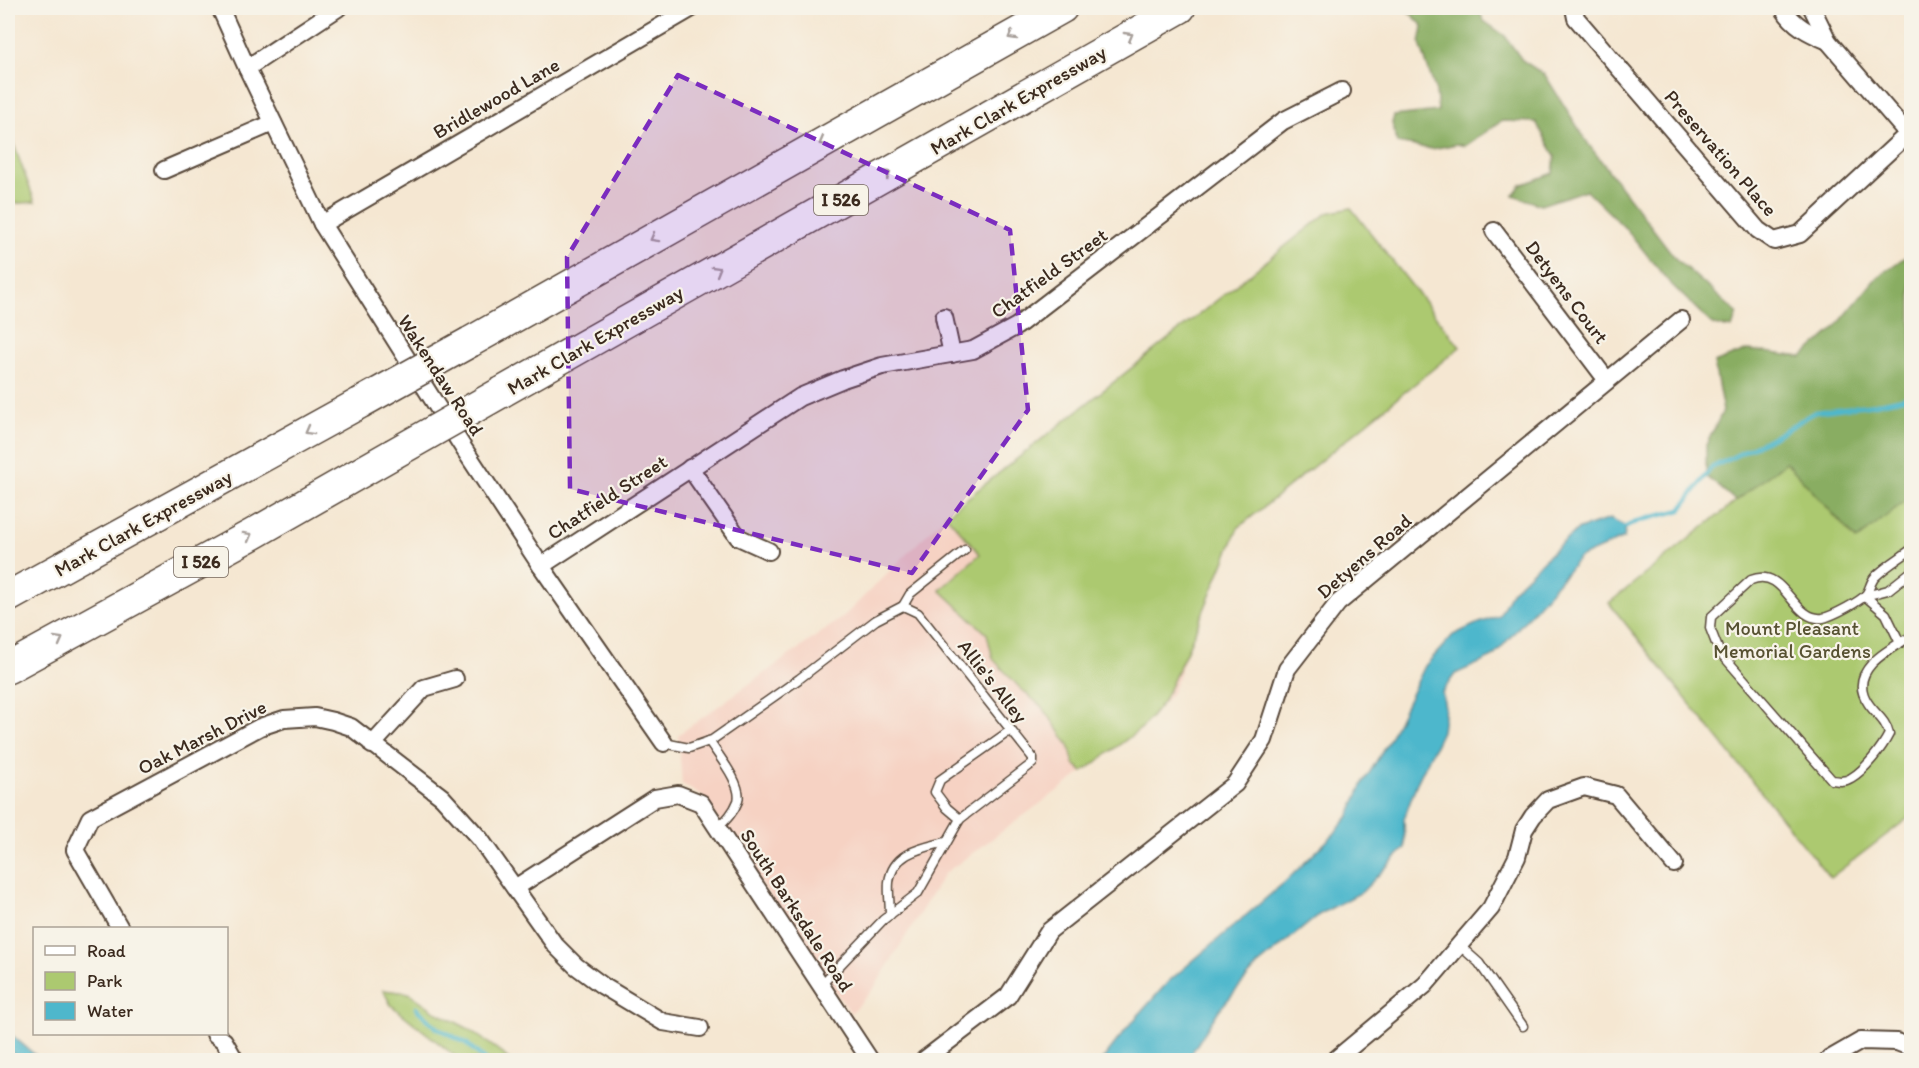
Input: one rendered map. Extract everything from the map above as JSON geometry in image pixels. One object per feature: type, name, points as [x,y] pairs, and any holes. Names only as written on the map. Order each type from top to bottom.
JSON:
[{"type":"highway","name":"Mark Clark Expressway","points":[[8,597],[470,342],[1062,8]]},
{"type":"highway","name":"Mark Clark Expressway","points":[[8,668],[253,534],[1180,8]]},
{"type":"street","name":"Wakendaw Road","points":[[220,8],[322,224],[458,440],[541,566],[664,743]]},
{"type":"street","points":[[247,68],[338,8]]},
{"type":"street","name":"Bridlewood Lane","points":[[322,224],[692,8]]},
{"type":"street","name":"Preservation Place","points":[[1574,8],[1576,18],[1758,230],[1774,241],[1800,234],[1910,132]]},
{"type":"street","points":[[1783,8],[1790,18],[1807,33],[1828,41]]},
{"type":"street","points":[[1812,8],[1828,41],[1910,132]]},
{"type":"street","name":"Chatfield Street","points":[[541,566],[800,397],[882,366],[973,350],[1017,326],[1283,121],[1342,91]]},
{"type":"street","points":[[164,170],[273,123]]},
{"type":"street","name":"Detyens Court","points":[[1494,231],[1606,379]]},
{"type":"street","points":[[944,316],[952,354]]},
{"type":"street","name":"Detyens Road","points":[[924,1060],[1008,996],[1049,931],[1235,784],[1264,740],[1287,669],[1338,603],[1606,379],[1681,320]]},
{"type":"street","points":[[690,468],[738,537],[769,551]]},
{"type":"street","points":[[372,745],[424,688],[454,679]]},
{"type":"street","name":"Oak Marsh Drive","points":[[119,927],[75,850],[90,818],[260,727],[284,719],[315,717],[351,728],[442,797],[480,839],[555,945],[576,966],[603,987],[663,1022],[700,1028]]},
{"type":"street","points":[[1335,1060],[1425,985],[1491,909],[1517,857],[1524,830],[1548,800],[1584,787],[1616,795],[1674,864]]},
{"type":"street","name":"South Barksdale Road","points":[[514,888],[655,798],[678,794],[701,803],[870,1060]]},
{"type":"street","points":[[216,1035],[224,1041],[235,1060]]},
{"type":"street","points":[[1828,1060],[1861,1041],[1898,1041],[1911,1048]]},
{"type":"lane","points":[[1866,596],[1873,578],[1911,549]]},
{"type":"lane","points":[[664,743],[688,748],[709,741],[799,680],[876,620],[903,606],[910,594],[965,550]]},
{"type":"lane","points":[[1911,571],[1888,590],[1866,596],[1823,618],[1804,612],[1775,582],[1759,577],[1751,580],[1711,617],[1710,628],[1719,651],[1832,780],[1841,781],[1850,779],[1871,759],[1889,734],[1888,727],[1882,718],[1867,702],[1863,689],[1863,675],[1871,664],[1911,636]]},
{"type":"lane","points":[[1866,596],[1886,614],[1900,643]]},
{"type":"lane","name":"Allie's Alley","points":[[820,985],[890,915],[918,893],[960,819],[1033,763],[1033,758],[918,613],[903,606]]},
{"type":"lane","points":[[960,819],[946,808],[935,792],[940,780],[1011,730]]},
{"type":"lane","points":[[709,741],[735,782],[739,799],[731,814],[718,828]]},
{"type":"lane","points":[[890,915],[889,881],[896,864],[914,849],[946,842]]},
{"type":"lane","points":[[1460,946],[1479,963],[1523,1026]]},
{"type":"highlighted area","points":[[678,75],[1010,230],[1028,410],[912,573],[570,489],[567,257]]},
{"type":"shaded area","points":[[1351,208],[1460,347],[1238,528],[1172,693],[1143,728],[944,874],[874,988],[851,1013],[702,796],[682,784],[678,735],[843,617],[946,515],[1327,213]]},
{"type":"green space","points":[[1405,8],[1477,8],[1484,21],[1505,36],[1522,60],[1545,75],[1589,145],[1676,259],[1737,313],[1732,328],[1713,325],[1668,281],[1627,230],[1586,190],[1541,205],[1513,195],[1521,185],[1553,173],[1555,156],[1536,122],[1502,121],[1465,146],[1457,144],[1432,149],[1397,143],[1392,123],[1394,116],[1438,111],[1436,92],[1420,44],[1423,26]]},
{"type":"green space","points":[[8,129],[35,202],[8,204]]},
{"type":"green space","points":[[1351,208],[1460,347],[1238,528],[1163,702],[1143,727],[1083,772],[1074,764],[1069,745],[1044,709],[993,659],[987,634],[940,590],[980,554],[946,515],[1327,213]]},
{"type":"green space","points":[[1911,253],[1911,496],[1857,540],[1786,462],[1736,501],[1706,476],[1706,445],[1723,411],[1714,363],[1748,350],[1802,357],[1834,329],[1877,277]]},
{"type":"green space","name":"Mount Pleasant Memorial Gardens","points":[[1786,461],[1856,540],[1911,496],[1911,816],[1830,878],[1609,603]]},
{"type":"green space","points":[[383,990],[409,993],[438,1013],[467,1028],[509,1060],[460,1060],[391,1005]]},
{"type":"water","points":[[1610,519],[1626,527],[1624,538],[1579,558],[1493,657],[1455,674],[1442,692],[1445,707],[1442,731],[1416,785],[1404,819],[1405,848],[1362,892],[1320,914],[1258,965],[1219,1010],[1187,1060],[1102,1060],[1168,982],[1285,882],[1349,816],[1363,783],[1387,744],[1425,666],[1453,635],[1499,616],[1512,591],[1555,549],[1579,529]]},
{"type":"water","points":[[8,1032],[41,1060],[20,1060],[8,1049]]},
{"type":"waterway","points":[[1626,527],[1638,521],[1681,510],[1711,468],[1775,436],[1815,412],[1875,404],[1912,396]]},
{"type":"waterway","points":[[416,1008],[437,1028],[466,1043],[485,1060]]}]
